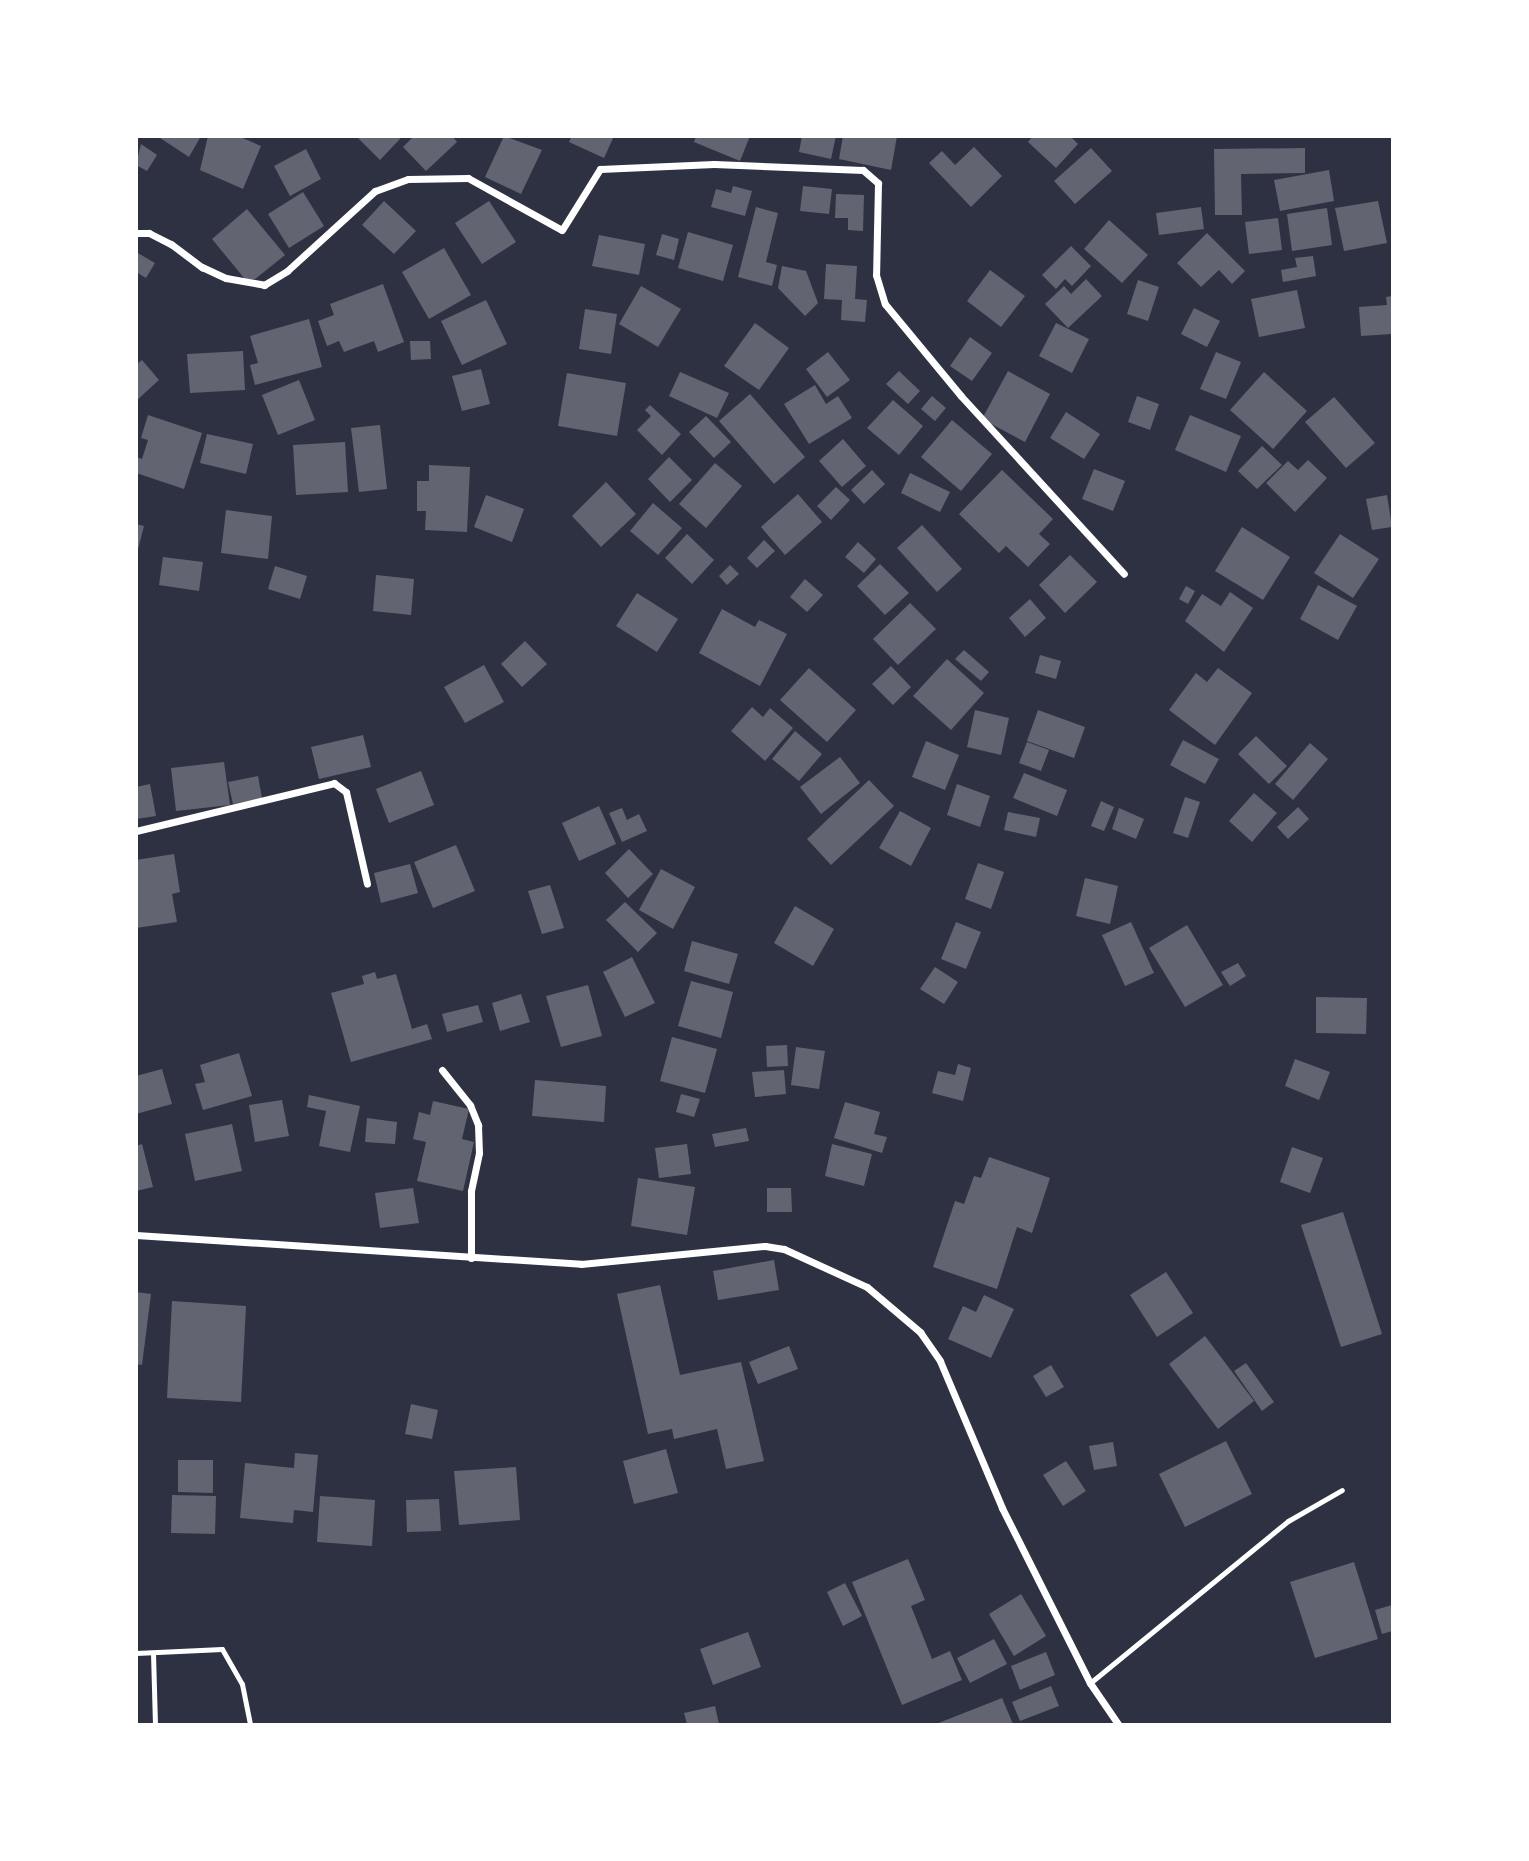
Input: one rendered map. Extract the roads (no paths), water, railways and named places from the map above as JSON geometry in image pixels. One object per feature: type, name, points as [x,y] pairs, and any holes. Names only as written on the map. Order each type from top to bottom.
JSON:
[{"type":"street","points":[[136,233],[149,233],[171,244],[202,267],[226,278],[264,285],[287,271],[375,191],[408,180],[468,178],[562,230],[600,169],[714,164],[863,170],[878,183],[876,275],[885,304],[961,396],[1124,574]]},
{"type":"street","points":[[136,831],[334,783],[346,792],[367,884]]},
{"type":"street","points":[[442,1070],[470,1105],[478,1125],[479,1153],[471,1191],[471,1258]]},
{"type":"street","points":[[136,1235],[471,1258],[605,1264],[765,1247],[795,1255],[888,1302],[920,1332],[940,1361],[1002,1508],[1090,1683],[1118,1724]]},
{"type":"lane","points":[[1090,1683],[1288,1521],[1342,1490]]},
{"type":"lane","points":[[136,1653],[222,1649],[242,1684],[250,1724]]},
{"type":"lane","points":[[153,1653],[155,1724]]}]
